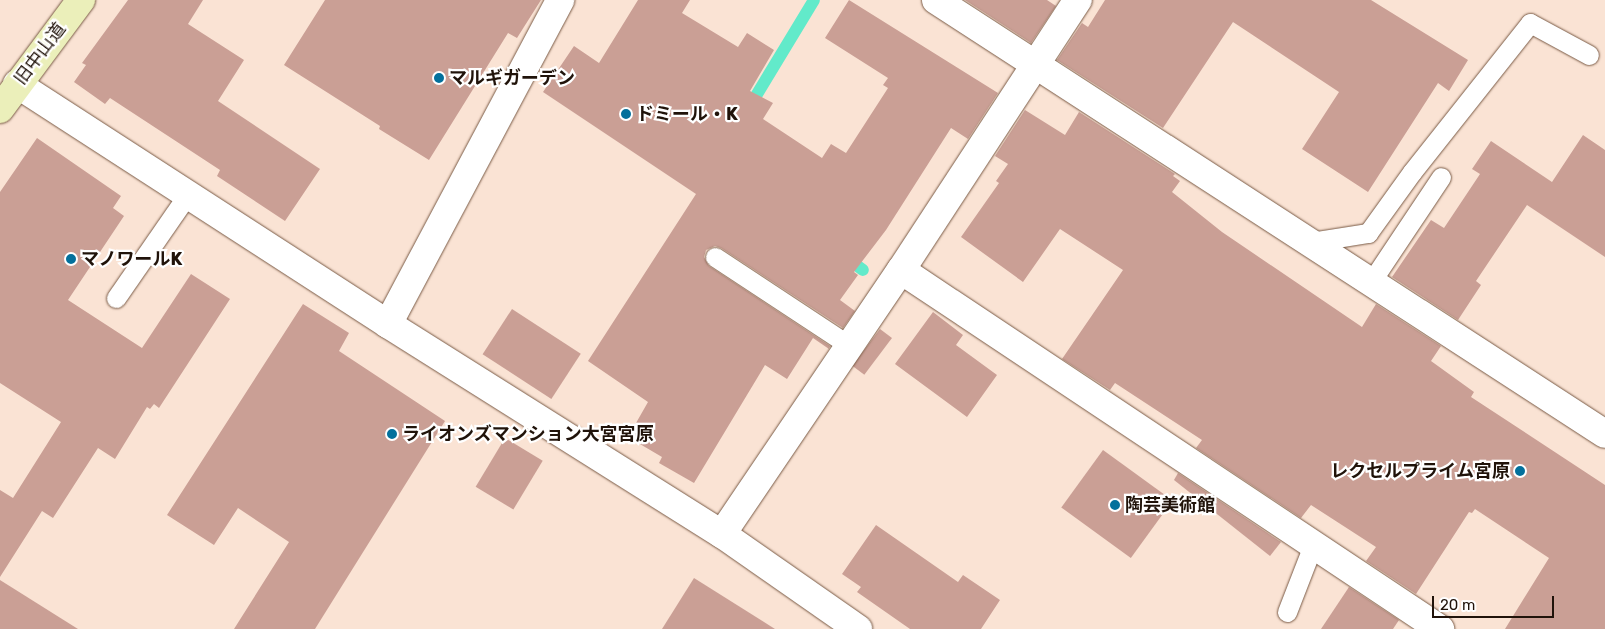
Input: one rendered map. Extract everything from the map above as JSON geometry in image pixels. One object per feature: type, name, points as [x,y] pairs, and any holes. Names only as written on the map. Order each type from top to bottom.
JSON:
[{"type":"main road","name":"旧中山道","points":[[0,109],[81,0]]},
{"type":"street","points":[[388,324],[560,0]]},
{"type":"street","points":[[936,0],[1605,434]]},
{"type":"street","points":[[722,534],[901,270],[1078,0]]},
{"type":"street","points":[[17,84],[388,324],[722,534],[858,629]]},
{"type":"street","points":[[901,270],[1440,629]]},
{"type":"lane","points":[[1311,242],[1368,233],[1412,172],[1530,23],[1589,55]]},
{"type":"lane","points":[[1371,282],[1441,177]]},
{"type":"lane","points":[[116,298],[188,194]]},
{"type":"lane","points":[[715,257],[850,346]]},
{"type":"lane","points":[[1287,612],[1313,545]]},
{"type":"building","points":[[128,0],[203,0],[188,24],[244,60],[218,101],[320,169],[285,221],[217,176],[220,170],[110,98],[105,104],[74,82],[86,65],[82,63]]},
{"type":"building","name":"マルギガーデン","points":[[325,0],[541,0],[517,38],[508,33],[429,160],[379,129],[380,126],[284,65]]},
{"type":"building","points":[[638,0],[690,0],[682,13],[738,47],[747,33],[774,50],[750,91],[773,103],[763,119],[822,158],[831,144],[846,153],[888,88],[883,85],[888,78],[825,38],[849,0],[998,93],[968,139],[951,128],[886,230],[854,272],[858,275],[840,300],[855,311],[843,328],[721,248],[715,246],[706,250],[704,257],[709,266],[830,346],[829,349],[813,338],[787,379],[765,365],[694,483],[659,463],[662,457],[628,437],[648,402],[588,361],[696,194],[543,92],[574,46],[599,63]]},
{"type":"building","points":[[965,0],[1047,0],[1056,6],[1031,43]]},
{"type":"building","points":[[1105,0],[1371,0],[1468,60],[1449,91],[1438,83],[1368,192],[1302,149],[1339,92],[1233,22],[1163,128],[1057,60],[1082,23],[1088,27]]},
{"type":"building","points":[[1025,110],[1065,135],[1079,112],[1175,174],[1173,176],[1180,181],[1172,192],[1222,232],[1362,327],[1376,304],[1441,346],[1431,361],[1474,392],[1471,397],[1605,485],[1605,629],[1505,629],[1549,558],[1475,509],[1472,513],[1469,512],[1416,594],[1366,561],[1376,547],[1311,505],[1301,518],[1196,448],[1202,440],[1115,383],[1110,390],[1062,359],[1123,270],[1060,229],[1023,282],[961,237],[999,183],[996,181],[1008,164],[995,156]]},
{"type":"building","points":[[1583,135],[1605,150],[1605,257],[1527,205],[1476,281],[1481,285],[1458,320],[1392,277],[1431,220],[1444,228],[1480,174],[1472,169],[1491,141],[1552,182]]},
{"type":"building","points":[[37,138],[121,196],[113,208],[124,216],[68,300],[142,348],[191,274],[230,299],[159,408],[154,404],[150,409],[147,407],[115,459],[98,448],[53,518],[42,511],[0,577],[0,490],[13,498],[61,422],[0,383],[0,192]]},
{"type":"building","points":[[303,304],[349,333],[339,351],[445,421],[315,629],[234,629],[289,542],[238,508],[214,545],[167,515]]},
{"type":"building","points":[[512,309],[581,354],[551,399],[483,354]]},
{"type":"building","points":[[933,312],[963,335],[956,345],[997,375],[967,417],[895,364]]},
{"type":"building","points":[[880,329],[892,338],[864,375],[852,366]]},
{"type":"building","points":[[505,438],[543,461],[513,510],[476,487]]},
{"type":"building","points":[[1103,450],[1173,501],[1131,558],[1061,507]]},
{"type":"building","points":[[1178,473],[1281,542],[1270,556],[1174,480]]},
{"type":"building","points":[[876,525],[958,582],[963,575],[1000,600],[981,629],[910,629],[857,592],[861,587],[842,574]]},
{"type":"building","points":[[694,578],[775,629],[662,629]]},
{"type":"building","points":[[0,580],[78,629],[0,629]]},
{"type":"building","points":[[1349,587],[1399,620],[1393,629],[1321,629]]},
{"type":"waterway","points":[[748,109],[814,0]]},
{"type":"waterway","points":[[845,257],[863,270]]},
{"type":"place","name":"マルギガーデン","points":[[439,78]]},
{"type":"place","name":"ドミール・K","points":[[626,114]]},
{"type":"place","name":"マノワールK","points":[[71,259]]},
{"type":"place","name":"ライオンズマンション大宮宮原","points":[[392,434]]},
{"type":"place","name":"レクセルプライム宮原","points":[[1520,471]]},
{"type":"place","name":"陶芸美術館","points":[[1115,505]]}]
